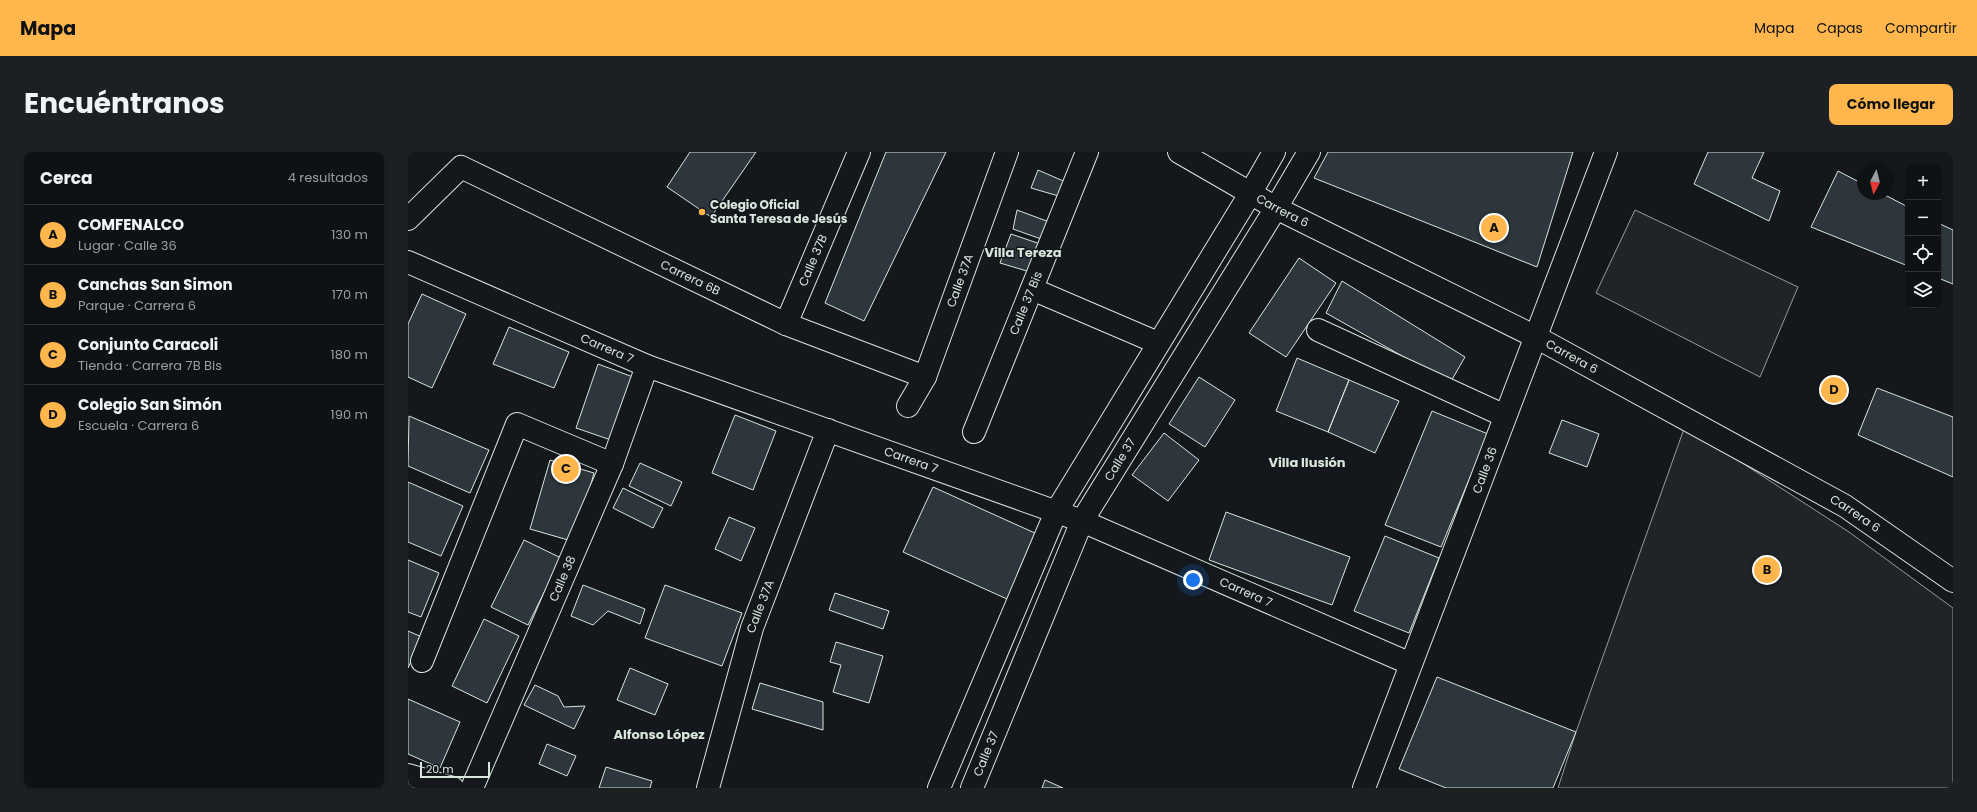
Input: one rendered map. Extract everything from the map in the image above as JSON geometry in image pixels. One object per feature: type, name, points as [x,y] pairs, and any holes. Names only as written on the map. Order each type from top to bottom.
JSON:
[{"type":"street","name":"Calle 37B","points":[[786,324],[858,152]]},
{"type":"street","name":"Calle 37A","points":[[908,406],[925,377],[1007,152]]},
{"type":"street","name":"Calle 37 Bis","points":[[974,432],[1086,152]]},
{"type":"street","name":"Carrera 6","points":[[1180,152],[1276,208],[1536,337],[1845,506],[1953,581]]},
{"type":"street","points":[[939,788],[1056,512],[1250,194],[1274,152]]},
{"type":"street","name":"Calle 37","points":[[972,788],[1082,522],[1309,152]]},
{"type":"street","name":"Calle 36","points":[[1364,788],[1606,152]]},
{"type":"street","name":"Carrera 6B","points":[[408,219],[461,167],[786,324],[925,377]]},
{"type":"street","name":"Carrera 7","points":[[408,262],[647,366],[1082,522],[1411,664]]},
{"type":"street","points":[[1032,289],[1158,343]]},
{"type":"street","points":[[1318,330],[1505,416]]},
{"type":"street","name":"Calle 38","points":[[472,788],[612,464],[647,366]]},
{"type":"street","points":[[422,661],[516,424],[612,464]]},
{"type":"street","name":"Calle 37A","points":[[708,788],[752,628],[828,430]]},
{"type":"street","points":[[408,775],[452,788]]},
{"type":"shaded area","points":[[1635,210],[1798,287],[1760,377],[1596,293]]},
{"type":"shaded area","points":[[1685,426],[1849,532],[1953,608],[1953,788],[1558,788],[1576,732]]},
{"type":"building","points":[[690,152],[756,152],[711,217],[667,187]]},
{"type":"building","points":[[886,152],[946,152],[864,321],[825,303]]},
{"type":"building","points":[[1328,152],[1573,152],[1537,267],[1314,178]]},
{"type":"building","points":[[1708,152],[1764,152],[1752,178],[1780,191],[1769,221],[1694,184]]},
{"type":"building","points":[[1038,170],[1068,183],[1062,197],[1031,188]]},
{"type":"building","points":[[1838,171],[1857,181],[1857,200],[1893,199],[1905,205],[1905,265],[1811,227]]},
{"type":"building","points":[[1017,210],[1052,223],[1044,240],[1013,229]]},
{"type":"building","points":[[1941,224],[1953,230],[1953,284],[1941,279]]},
{"type":"building","points":[[1011,234],[1046,246],[1037,274],[1000,263]]},
{"type":"building","points":[[1299,258],[1336,283],[1286,357],[1249,333]]},
{"type":"building","points":[[1342,281],[1465,357],[1450,383],[1326,313]]},
{"type":"building","points":[[422,294],[466,314],[432,388],[408,377],[408,324]]},
{"type":"building","points":[[509,327],[569,352],[554,388],[493,364]]},
{"type":"building","points":[[1297,358],[1349,380],[1328,432],[1276,411]]},
{"type":"building","points":[[598,364],[633,377],[611,440],[576,428]]},
{"type":"building","points":[[1199,377],[1235,400],[1205,447],[1169,424]]},
{"type":"building","points":[[1349,380],[1399,401],[1375,453],[1328,432]]},
{"type":"building","points":[[1877,388],[1953,417],[1953,477],[1858,435]]},
{"type":"building","points":[[1432,411],[1488,434],[1441,547],[1385,525]]},
{"type":"building","points":[[735,415],[776,431],[753,490],[712,473]]},
{"type":"building","points":[[409,416],[489,450],[470,493],[408,466]]},
{"type":"building","points":[[1562,420],[1599,434],[1587,467],[1549,453]]},
{"type":"building","points":[[1164,433],[1199,460],[1168,501],[1132,475]]},
{"type":"building","points":[[550,460],[594,473],[575,542],[530,529]]},
{"type":"building","points":[[640,463],[682,482],[671,506],[629,486]]},
{"type":"building","points":[[408,482],[463,506],[441,556],[408,542]]},
{"type":"building","points":[[933,487],[1037,534],[1007,599],[903,552]]},
{"type":"building","points":[[623,488],[663,508],[653,528],[613,508]]},
{"type":"building","points":[[1226,512],[1350,557],[1332,605],[1209,560]]},
{"type":"building","points":[[729,517],[755,528],[741,561],[715,549]]},
{"type":"building","points":[[1385,536],[1439,558],[1409,633],[1354,611]]},
{"type":"building","points":[[524,540],[561,558],[528,625],[491,607]]},
{"type":"building","points":[[408,560],[439,573],[421,617],[408,612]]},
{"type":"building","points":[[583,585],[645,609],[640,624],[608,611],[593,625],[571,616]]},
{"type":"building","points":[[665,585],[742,613],[722,666],[645,638]]},
{"type":"building","points":[[835,593],[889,611],[883,629],[829,610]]},
{"type":"building","points":[[484,619],[519,636],[487,703],[452,686]]},
{"type":"building","points":[[408,631],[422,637],[408,668]]},
{"type":"building","points":[[836,642],[883,656],[869,703],[833,692],[841,665],[830,662]]},
{"type":"building","points":[[630,668],[668,684],[655,715],[617,700]]},
{"type":"building","points":[[1437,677],[1576,732],[1553,788],[1446,788],[1399,769]]},
{"type":"building","points":[[760,683],[823,702],[823,730],[752,709]]},
{"type":"building","points":[[535,685],[558,696],[564,707],[585,706],[574,729],[524,705]]},
{"type":"building","points":[[408,699],[460,722],[440,768],[408,754]]},
{"type":"building","points":[[547,744],[576,756],[567,776],[539,764]]},
{"type":"building","points":[[606,767],[652,781],[650,788],[599,788]]},
{"type":"building","points":[[1045,780],[1063,788],[1042,788]]},
{"type":"place","name":"Colegio Oficial Santa Teresa de Jesús","points":[[702,212]]},
{"type":"place","name":"COMFENALCO","points":[[1494,228]]},
{"type":"place","name":"Colegio San Simón","points":[[1834,390]]},
{"type":"place","name":"Conjunto Caracoli","points":[[566,469]]},
{"type":"place","name":"Canchas San Simon","points":[[1767,570]]},
{"type":"district","name":"Villa Tereza","points":[[1023,252]]},
{"type":"district","name":"Villa Ilusión","points":[[1307,462]]},
{"type":"district","name":"Alfonso López","points":[[659,734]]}]
